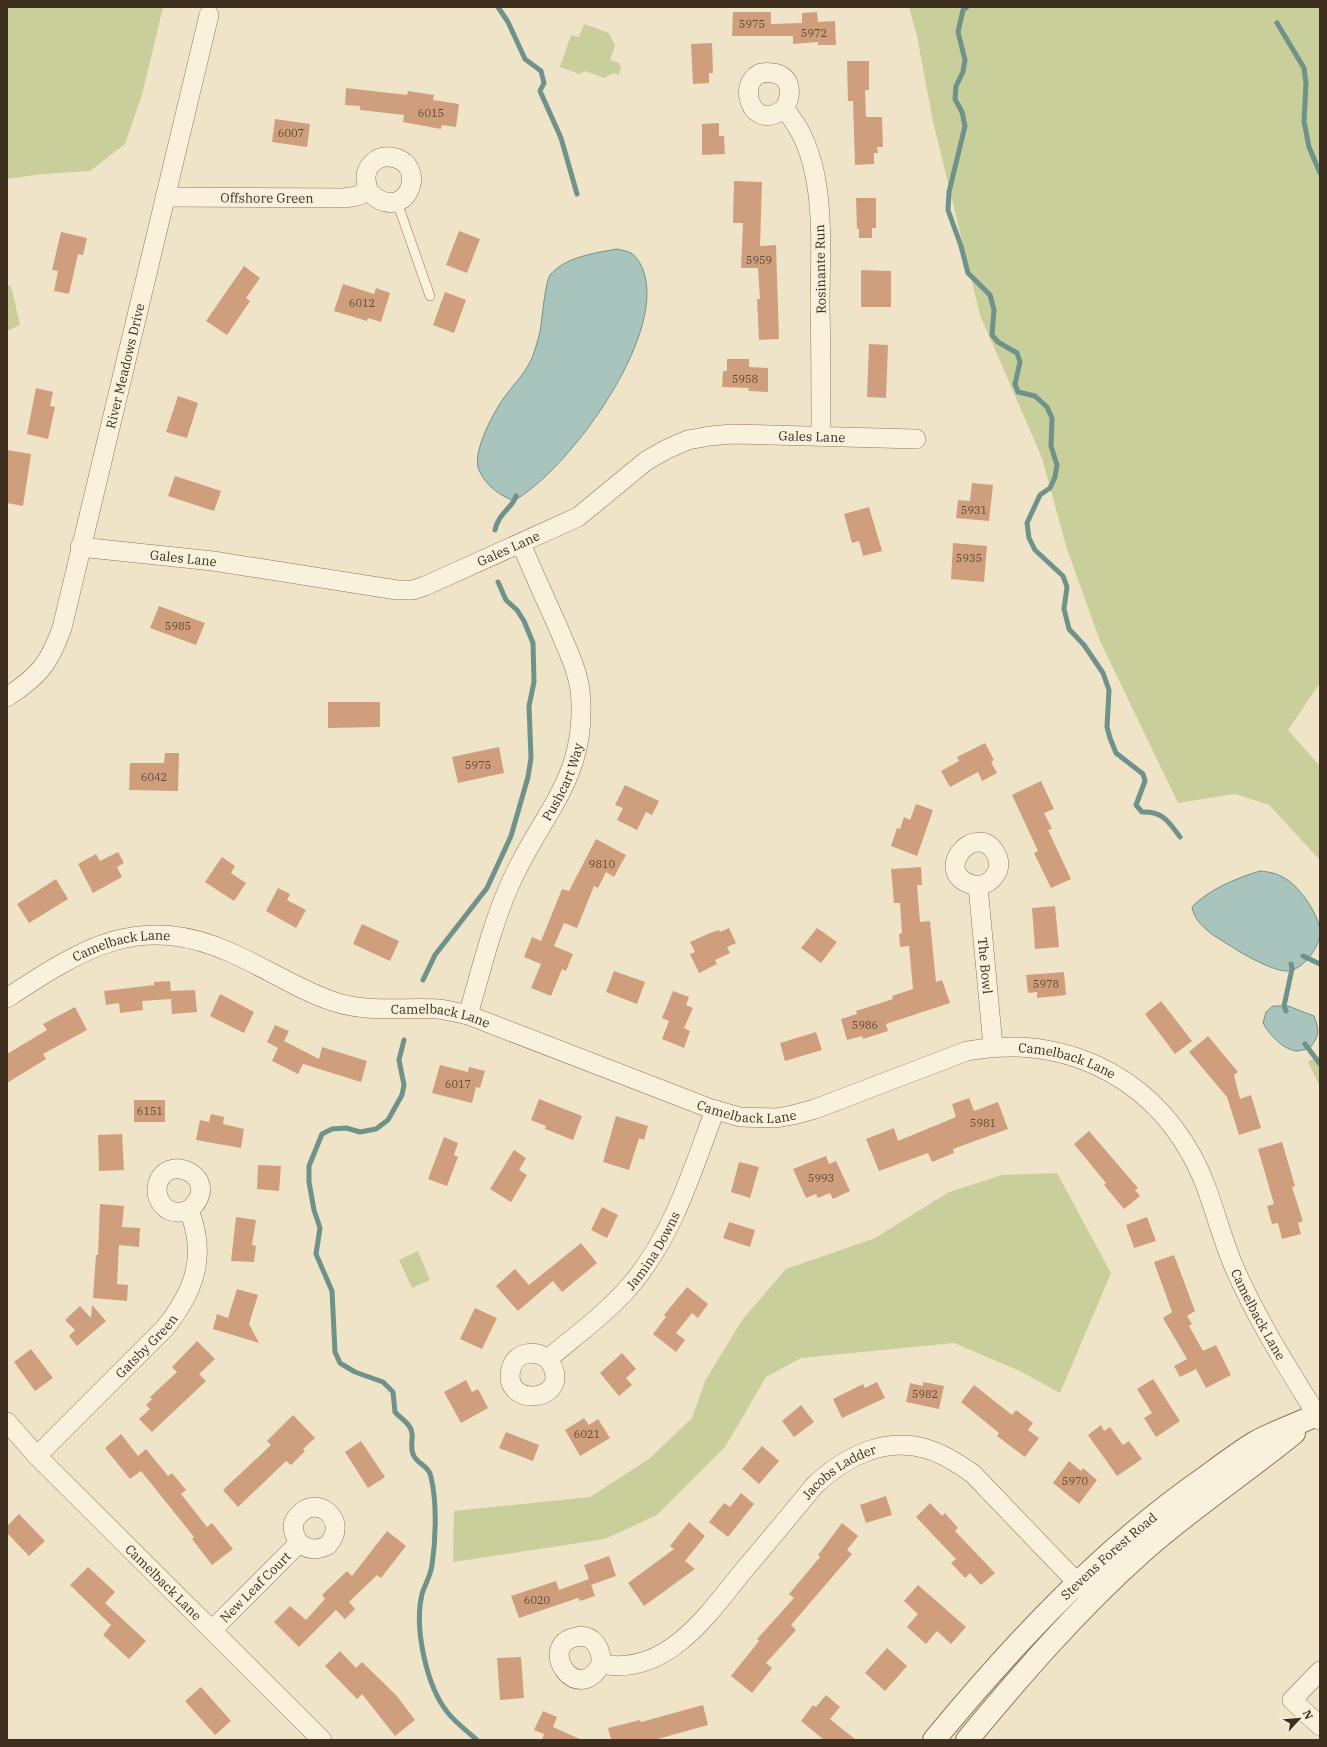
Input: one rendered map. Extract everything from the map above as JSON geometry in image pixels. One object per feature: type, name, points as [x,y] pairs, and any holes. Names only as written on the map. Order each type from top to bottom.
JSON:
[{"type":"street","name":"River Meadows Drive","points":[[7,697],[38,674],[48,661],[62,628],[80,547],[209,15]]},
{"type":"street","name":"Rosinante Run","points":[[784,109],[793,119],[802,134],[810,155],[817,195],[820,227],[821,436]]},
{"type":"street","points":[[388,156],[397,158],[407,165],[412,174],[412,184],[409,192],[397,202],[388,203],[377,200],[368,191],[366,178],[372,164],[378,159],[388,156]]},
{"type":"street","name":"Offshore Green","points":[[165,197],[344,198],[357,196],[368,191]]},
{"type":"street","name":"Gales Lane","points":[[80,547],[213,561],[397,590],[413,590],[521,544],[578,516],[646,461],[667,449],[688,440],[732,434],[916,439]]},
{"type":"street","name":"Pushcart Way","points":[[468,1015],[499,911],[508,887],[555,804],[567,780],[579,746],[582,718],[580,688],[572,660],[521,544]]},
{"type":"street","name":"The Bowl","points":[[978,886],[993,1046]]},
{"type":"street","name":"Camelback Lane","points":[[7,998],[62,962],[89,949],[136,936],[162,934],[187,938],[233,953],[336,1002],[361,1007],[388,1009],[440,1009],[468,1015],[715,1110],[746,1117],[776,1118],[793,1115],[821,1106],[967,1051],[993,1046],[1031,1047],[1059,1052],[1093,1063],[1127,1083],[1163,1115],[1177,1133],[1192,1157],[1235,1268],[1250,1301],[1319,1416]]},
{"type":"street","name":"Jamina Downs","points":[[548,1359],[629,1287],[661,1243],[676,1212],[715,1110]]},
{"type":"street","name":"Gatsby Green","points":[[37,1456],[165,1328],[180,1309],[194,1276],[197,1260],[198,1242],[196,1227],[189,1210]]},
{"type":"street","name":"Stevens Forest Road","points":[[934,1740],[1017,1643],[1077,1582],[1128,1536],[1181,1493],[1254,1442],[1319,1416]]},
{"type":"street","name":"Stevens Forest Road","points":[[967,1740],[1036,1660],[1093,1600],[1142,1553],[1193,1509],[1265,1458],[1319,1416]]},
{"type":"street","name":"Camelback Lane","points":[[7,1422],[37,1456],[322,1740]]},
{"type":"street","name":"Jacobs Ladder","points":[[601,1664],[631,1666],[662,1654],[679,1643],[694,1631],[829,1471],[846,1460],[878,1448],[895,1446],[927,1449],[957,1463],[973,1474],[1093,1600]]},
{"type":"street","name":"New Leaf Court","points":[[212,1630],[299,1543]]},
{"type":"street","points":[[1320,1671],[1292,1700],[1320,1726]]},
{"type":"lane","points":[[397,202],[430,296]]},
{"type":"green space","points":[[7,7],[163,7],[142,95],[125,144],[90,171],[43,174],[7,179]]},
{"type":"green space","points":[[909,7],[1320,7],[1320,683],[1288,730],[1320,766],[1320,860],[1269,805],[1235,794],[1178,803],[1100,641],[1067,549],[1042,458],[980,315],[932,117],[917,36]]},
{"type":"green space","points":[[584,24],[609,33],[615,46],[610,60],[619,63],[621,68],[619,75],[613,73],[604,78],[585,71],[579,74],[560,67],[571,35],[579,37]]},
{"type":"green space","points":[[7,285],[11,286],[20,325],[7,331]]},
{"type":"green space","points":[[1320,1055],[1320,1087],[1308,1062]]},
{"type":"green space","points":[[1057,1173],[1111,1273],[1060,1393],[1020,1371],[954,1343],[801,1358],[766,1377],[725,1447],[657,1515],[605,1539],[453,1562],[454,1511],[590,1497],[649,1459],[692,1418],[705,1381],[742,1320],[786,1269],[875,1238],[949,1192],[1002,1175]]},
{"type":"green space","points":[[418,1251],[430,1280],[412,1288],[399,1260]]},
{"type":"water","points":[[617,249],[631,253],[641,265],[643,270],[647,290],[645,313],[639,337],[629,361],[616,385],[589,427],[548,474],[514,501],[503,496],[489,485],[479,470],[477,462],[478,453],[485,431],[501,402],[530,363],[540,332],[545,293],[550,275],[556,269],[572,260],[590,254]]},
{"type":"water","points":[[1260,871],[1276,874],[1292,883],[1309,903],[1317,919],[1320,934],[1317,946],[1304,963],[1293,970],[1287,971],[1273,968],[1257,961],[1217,938],[1201,925],[1192,907],[1215,890],[1242,877]]},
{"type":"water","points":[[1273,1006],[1288,1006],[1314,1016],[1318,1034],[1309,1049],[1296,1051],[1291,1050],[1272,1036],[1263,1023],[1266,1012]]},
{"type":"building","points":[[733,12],[771,12],[771,24],[802,23],[802,13],[817,12],[818,22],[835,21],[836,45],[818,45],[818,42],[793,44],[793,36],[732,36]]},
{"type":"building","points":[[712,43],[713,73],[709,73],[709,83],[693,84],[691,44]]},
{"type":"building","points":[[847,61],[869,61],[869,90],[865,90],[866,117],[882,117],[883,147],[877,147],[878,153],[874,153],[874,164],[855,165],[853,101],[848,101]]},
{"type":"building","points":[[346,88],[407,95],[408,91],[434,95],[433,100],[459,104],[456,127],[442,125],[441,129],[403,122],[404,115],[360,110],[360,106],[345,105]]},
{"type":"building","points":[[275,119],[310,124],[307,147],[272,142]]},
{"type":"building","points":[[719,123],[719,136],[724,136],[725,154],[702,155],[702,124]]},
{"type":"building","points":[[734,181],[762,182],[760,246],[776,245],[779,339],[759,340],[757,299],[760,299],[758,268],[741,268],[743,223],[733,223]]},
{"type":"building","points":[[856,198],[876,198],[876,228],[872,228],[872,238],[859,238],[859,229],[857,229]]},
{"type":"building","points":[[459,231],[480,239],[467,273],[446,265]]},
{"type":"building","points":[[61,232],[87,238],[83,255],[78,254],[69,294],[54,291],[58,271],[52,270]]},
{"type":"building","points":[[244,266],[260,278],[246,298],[250,301],[227,335],[206,321]]},
{"type":"building","points":[[861,270],[891,271],[891,307],[861,307]]},
{"type":"building","points":[[343,284],[374,294],[376,288],[390,293],[381,322],[368,318],[367,321],[334,311]]},
{"type":"building","points":[[445,292],[466,300],[454,333],[433,325]]},
{"type":"building","points":[[869,344],[888,345],[886,398],[867,397]]},
{"type":"building","points":[[727,359],[749,359],[749,367],[768,368],[768,392],[748,391],[749,388],[722,387],[723,371],[727,371]]},
{"type":"building","points":[[36,388],[53,392],[50,406],[55,407],[48,439],[27,434]]},
{"type":"building","points":[[178,396],[198,403],[187,438],[166,432]]},
{"type":"building","points":[[7,450],[31,454],[23,506],[7,503]]},
{"type":"building","points":[[175,476],[221,491],[214,511],[168,496]]},
{"type":"building","points":[[972,483],[993,485],[989,521],[956,518],[958,500],[970,501]]},
{"type":"building","points":[[869,507],[882,551],[863,556],[859,541],[852,543],[844,514]]},
{"type":"building","points":[[953,543],[987,546],[984,582],[951,579]]},
{"type":"building","points":[[159,606],[205,623],[196,645],[150,628]]},
{"type":"building","points":[[328,702],[380,702],[380,727],[328,728]]},
{"type":"building","points":[[985,743],[994,760],[991,762],[997,773],[982,781],[978,772],[950,787],[941,771],[959,761],[957,757]]},
{"type":"building","points":[[499,747],[504,773],[458,783],[452,757]]},
{"type":"building","points":[[165,753],[179,753],[178,791],[129,790],[130,763],[164,763]]},
{"type":"building","points":[[1041,781],[1054,809],[1044,813],[1052,829],[1048,830],[1071,879],[1051,888],[1034,853],[1038,851],[1012,795]]},
{"type":"building","points":[[625,785],[659,801],[652,815],[646,812],[637,830],[617,820],[623,808],[615,805]]},
{"type":"building","points":[[916,804],[933,810],[917,856],[891,846],[897,828],[900,829],[904,817],[910,820]]},
{"type":"building","points":[[596,839],[626,855],[614,877],[606,872],[598,888],[594,886],[577,928],[564,923],[554,946],[573,954],[566,971],[562,969],[551,996],[531,988],[541,964],[524,957],[532,937],[541,941],[562,889],[569,891]]},
{"type":"building","points":[[118,852],[124,863],[117,867],[122,877],[93,893],[78,864],[96,854],[100,861]]},
{"type":"building","points":[[222,857],[235,866],[231,873],[246,883],[234,901],[205,882]]},
{"type":"building","points":[[921,867],[922,885],[917,885],[920,922],[930,921],[936,982],[942,980],[950,1003],[886,1024],[888,1031],[863,1039],[862,1036],[847,1040],[841,1019],[857,1014],[856,1011],[893,999],[892,996],[913,989],[909,946],[900,947],[899,934],[902,933],[900,903],[894,903],[891,869]]},
{"type":"building","points":[[56,879],[68,899],[29,923],[17,904]]},
{"type":"building","points":[[278,888],[290,894],[287,900],[306,910],[296,928],[266,911]]},
{"type":"building","points":[[1055,906],[1059,947],[1035,949],[1032,908]]},
{"type":"building","points":[[362,924],[399,941],[390,961],[353,944]]},
{"type":"building","points":[[729,928],[736,943],[727,947],[730,953],[715,960],[717,964],[699,973],[690,954],[695,952],[690,942],[710,933],[719,930],[720,932]]},
{"type":"building","points":[[817,928],[837,942],[821,963],[801,948]]},
{"type":"building","points":[[614,971],[645,982],[637,1004],[606,992]]},
{"type":"building","points":[[1064,972],[1066,995],[1037,998],[1037,992],[1028,993],[1026,975]]},
{"type":"building","points":[[170,981],[171,991],[195,990],[197,1012],[172,1014],[171,999],[142,1001],[143,1010],[120,1013],[119,1003],[106,1005],[104,991],[154,985],[154,982]]},
{"type":"building","points":[[673,991],[689,997],[686,1005],[693,1008],[684,1028],[690,1031],[684,1048],[662,1039],[669,1021],[662,1018]]},
{"type":"building","points":[[220,994],[254,1012],[244,1033],[210,1016]]},
{"type":"building","points":[[1161,1001],[1192,1041],[1175,1054],[1145,1014]]},
{"type":"building","points":[[75,1007],[87,1030],[43,1054],[46,1059],[7,1083],[7,1054],[47,1030],[43,1024]]},
{"type":"building","points":[[275,1025],[289,1031],[284,1041],[319,1059],[322,1047],[367,1061],[361,1082],[303,1064],[298,1074],[272,1061],[278,1048],[267,1042]]},
{"type":"building","points":[[816,1032],[822,1050],[785,1061],[780,1043]]},
{"type":"building","points":[[1208,1036],[1238,1072],[1234,1075],[1240,1099],[1251,1095],[1261,1128],[1239,1135],[1227,1097],[1189,1052]]},
{"type":"building","points":[[440,1065],[468,1072],[469,1067],[485,1071],[480,1088],[476,1087],[472,1103],[432,1093]]},
{"type":"building","points":[[969,1098],[974,1111],[998,1102],[1008,1129],[953,1149],[954,1153],[932,1162],[928,1153],[879,1171],[866,1139],[894,1128],[898,1141],[956,1117],[952,1104]]},
{"type":"building","points":[[539,1099],[582,1116],[573,1140],[545,1129],[546,1126],[531,1120]]},
{"type":"building","points":[[134,1100],[165,1100],[165,1122],[134,1122]]},
{"type":"building","points":[[211,1114],[224,1117],[223,1124],[244,1129],[241,1148],[196,1140],[200,1120],[209,1122]]},
{"type":"building","points":[[616,1116],[648,1126],[644,1140],[639,1138],[629,1170],[603,1162]]},
{"type":"building","points":[[1089,1131],[1138,1188],[1135,1190],[1140,1196],[1124,1209],[1104,1185],[1106,1183],[1074,1144]]},
{"type":"building","points":[[122,1134],[124,1170],[99,1171],[98,1135]]},
{"type":"building","points":[[444,1137],[458,1143],[454,1155],[458,1157],[447,1186],[428,1179]]},
{"type":"building","points":[[1282,1142],[1295,1186],[1292,1187],[1303,1221],[1298,1223],[1301,1234],[1282,1239],[1278,1223],[1272,1224],[1267,1206],[1274,1204],[1258,1149]]},
{"type":"building","points":[[514,1150],[526,1158],[519,1170],[527,1175],[511,1202],[490,1189]]},
{"type":"building","points":[[826,1156],[829,1164],[836,1161],[850,1191],[833,1199],[830,1193],[818,1198],[816,1194],[806,1198],[793,1169]]},
{"type":"building","points":[[739,1162],[759,1167],[750,1198],[731,1192]]},
{"type":"building","points":[[258,1165],[281,1166],[279,1191],[257,1189]]},
{"type":"building","points":[[100,1204],[124,1206],[122,1227],[140,1228],[139,1247],[119,1245],[117,1284],[128,1285],[127,1301],[93,1298],[96,1255],[98,1255]]},
{"type":"building","points":[[602,1207],[618,1215],[607,1238],[591,1230]]},
{"type":"building","points":[[236,1217],[256,1220],[252,1245],[256,1246],[254,1262],[231,1261]]},
{"type":"building","points":[[1147,1217],[1156,1241],[1134,1248],[1126,1225]]},
{"type":"building","points":[[729,1222],[755,1230],[750,1247],[723,1238]]},
{"type":"building","points":[[581,1243],[597,1263],[562,1292],[553,1281],[518,1311],[496,1286],[515,1269],[529,1285]]},
{"type":"building","points":[[1174,1255],[1195,1311],[1187,1316],[1192,1324],[1189,1326],[1203,1351],[1216,1345],[1231,1375],[1206,1388],[1196,1369],[1180,1377],[1174,1366],[1187,1359],[1163,1318],[1172,1312],[1154,1262]]},
{"type":"building","points":[[687,1287],[708,1304],[698,1318],[692,1313],[676,1333],[685,1340],[676,1352],[653,1334],[666,1317],[664,1315]]},
{"type":"building","points":[[237,1289],[258,1295],[249,1324],[259,1343],[213,1329],[217,1314],[228,1318]]},
{"type":"building","points":[[92,1305],[106,1321],[77,1346],[69,1336],[75,1330],[65,1320],[80,1306],[91,1318]]},
{"type":"building","points":[[475,1308],[497,1318],[482,1349],[460,1339]]},
{"type":"building","points":[[197,1341],[215,1359],[199,1374],[206,1381],[152,1432],[139,1419],[150,1409],[146,1405],[152,1399],[150,1397],[177,1372],[172,1367]]},
{"type":"building","points":[[31,1349],[53,1378],[35,1391],[14,1362]]},
{"type":"building","points":[[622,1353],[636,1369],[626,1378],[632,1385],[619,1396],[600,1373]]},
{"type":"building","points":[[1153,1379],[1180,1421],[1156,1437],[1144,1418],[1152,1413],[1137,1389]]},
{"type":"building","points":[[466,1380],[472,1392],[478,1389],[488,1408],[461,1423],[444,1392]]},
{"type":"building","points":[[877,1382],[885,1398],[842,1418],[833,1399],[863,1384],[865,1388]]},
{"type":"building","points":[[923,1382],[944,1386],[939,1409],[906,1402],[910,1383],[923,1386]]},
{"type":"building","points":[[974,1385],[1012,1415],[1016,1410],[1033,1423],[1028,1430],[1039,1438],[1025,1457],[997,1436],[999,1433],[961,1402]]},
{"type":"building","points":[[801,1405],[814,1422],[794,1437],[782,1421]]},
{"type":"building","points":[[293,1415],[315,1438],[303,1449],[305,1451],[291,1465],[286,1461],[238,1507],[223,1490],[271,1445],[267,1441]]},
{"type":"building","points":[[584,1418],[589,1425],[598,1419],[610,1438],[580,1456],[565,1430]]},
{"type":"building","points":[[1101,1425],[1104,1431],[1110,1427],[1123,1445],[1129,1441],[1142,1459],[1117,1476],[1088,1435]]},
{"type":"building","points":[[506,1432],[539,1445],[533,1461],[499,1448]]},
{"type":"building","points":[[121,1434],[138,1456],[146,1449],[168,1476],[172,1473],[186,1490],[181,1494],[207,1527],[212,1523],[233,1549],[212,1565],[192,1539],[194,1537],[141,1471],[130,1479],[105,1448]]},
{"type":"building","points":[[361,1441],[385,1477],[368,1488],[345,1452]]},
{"type":"building","points":[[762,1446],[779,1461],[759,1484],[742,1469]]},
{"type":"building","points":[[1069,1461],[1081,1471],[1083,1468],[1097,1480],[1079,1504],[1053,1483]]},
{"type":"building","points":[[741,1493],[754,1504],[728,1537],[709,1522],[724,1503],[730,1507]]},
{"type":"building","points":[[886,1496],[892,1515],[866,1523],[860,1505]]},
{"type":"building","points":[[930,1503],[942,1516],[945,1513],[958,1528],[955,1531],[995,1573],[981,1585],[970,1573],[965,1578],[951,1563],[956,1559],[916,1517]]},
{"type":"building","points":[[19,1514],[45,1541],[29,1556],[7,1533],[7,1526]]},
{"type":"building","points":[[689,1522],[705,1536],[685,1561],[695,1569],[644,1606],[628,1583],[674,1549],[670,1546]]},
{"type":"building","points":[[842,1523],[858,1536],[847,1550],[852,1554],[791,1625],[796,1630],[766,1663],[772,1668],[752,1693],[731,1676],[759,1641],[757,1639],[794,1598],[789,1594],[820,1557],[818,1555]]},
{"type":"building","points":[[387,1531],[406,1546],[381,1578],[377,1575],[349,1602],[355,1609],[345,1619],[336,1610],[299,1647],[274,1622],[290,1606],[306,1620],[325,1599],[322,1595],[347,1571],[352,1576]]},
{"type":"building","points":[[609,1556],[616,1576],[591,1585],[584,1565]]},
{"type":"building","points":[[88,1567],[115,1592],[105,1603],[146,1641],[129,1659],[103,1635],[111,1625],[70,1585]]},
{"type":"building","points":[[589,1579],[595,1596],[580,1601],[578,1598],[519,1618],[511,1596],[556,1581],[559,1590]]},
{"type":"building","points":[[918,1585],[966,1627],[951,1644],[937,1631],[926,1644],[907,1627],[918,1614],[904,1601]]},
{"type":"building","points":[[887,1648],[907,1666],[885,1691],[865,1673]]},
{"type":"building","points":[[340,1651],[356,1668],[362,1662],[396,1695],[415,1720],[395,1736],[362,1694],[357,1699],[325,1666]]},
{"type":"building","points":[[521,1657],[524,1698],[500,1700],[497,1658]]},
{"type":"building","points":[[201,1687],[231,1721],[215,1735],[185,1701]]},
{"type":"building","points":[[826,1695],[840,1707],[830,1719],[856,1740],[824,1740],[801,1721],[813,1705],[816,1707]]},
{"type":"building","points":[[703,1705],[708,1725],[654,1740],[611,1740],[608,1728],[640,1720],[641,1722]]},
{"type":"building","points":[[543,1711],[557,1717],[553,1727],[582,1740],[542,1740],[544,1734],[534,1730]]},
{"type":"waterway","points":[[498,7],[508,22],[525,59],[541,71],[544,83],[540,91],[561,138],[577,194]]},
{"type":"waterway","points":[[967,7],[963,10],[958,32],[965,60],[963,72],[956,86],[955,99],[962,112],[965,126],[949,192],[948,210],[961,246],[968,273],[990,295],[994,310],[992,335],[998,342],[1017,353],[1020,362],[1015,384],[1018,392],[1035,396],[1047,407],[1052,418],[1051,446],[1057,465],[1055,477],[1050,488],[1040,495],[1027,523],[1029,538],[1035,550],[1063,576],[1067,587],[1064,609],[1069,629],[1084,645],[1103,673],[1109,690],[1107,727],[1110,738],[1116,753],[1143,774],[1145,781],[1136,805],[1142,812],[1155,813],[1165,818],[1180,837]]},
{"type":"waterway","points":[[1277,23],[1304,68],[1306,84],[1304,121],[1309,147],[1320,173]]},
{"type":"waterway","points":[[495,530],[499,519],[512,504],[516,496]]},
{"type":"waterway","points":[[423,980],[435,955],[487,888],[511,836],[528,777],[531,758],[529,706],[534,682],[533,643],[524,621],[517,610],[506,600],[498,582]]},
{"type":"waterway","points":[[1303,956],[1320,964]]},
{"type":"waterway","points":[[1286,1011],[1284,1006],[1292,969],[1291,964]]},
{"type":"waterway","points":[[404,1040],[399,1060],[404,1085],[402,1095],[388,1120],[376,1129],[360,1132],[346,1128],[332,1129],[322,1134],[309,1166],[309,1182],[314,1210],[320,1228],[316,1254],[332,1291],[335,1352],[340,1363],[355,1372],[383,1382],[393,1392],[395,1412],[408,1424],[411,1430],[413,1454],[430,1473],[435,1509],[435,1532],[431,1569],[422,1594],[420,1607],[421,1639],[428,1672],[440,1701],[451,1717],[477,1740]]},
{"type":"waterway","points":[[1305,1044],[1320,1064]]}]
